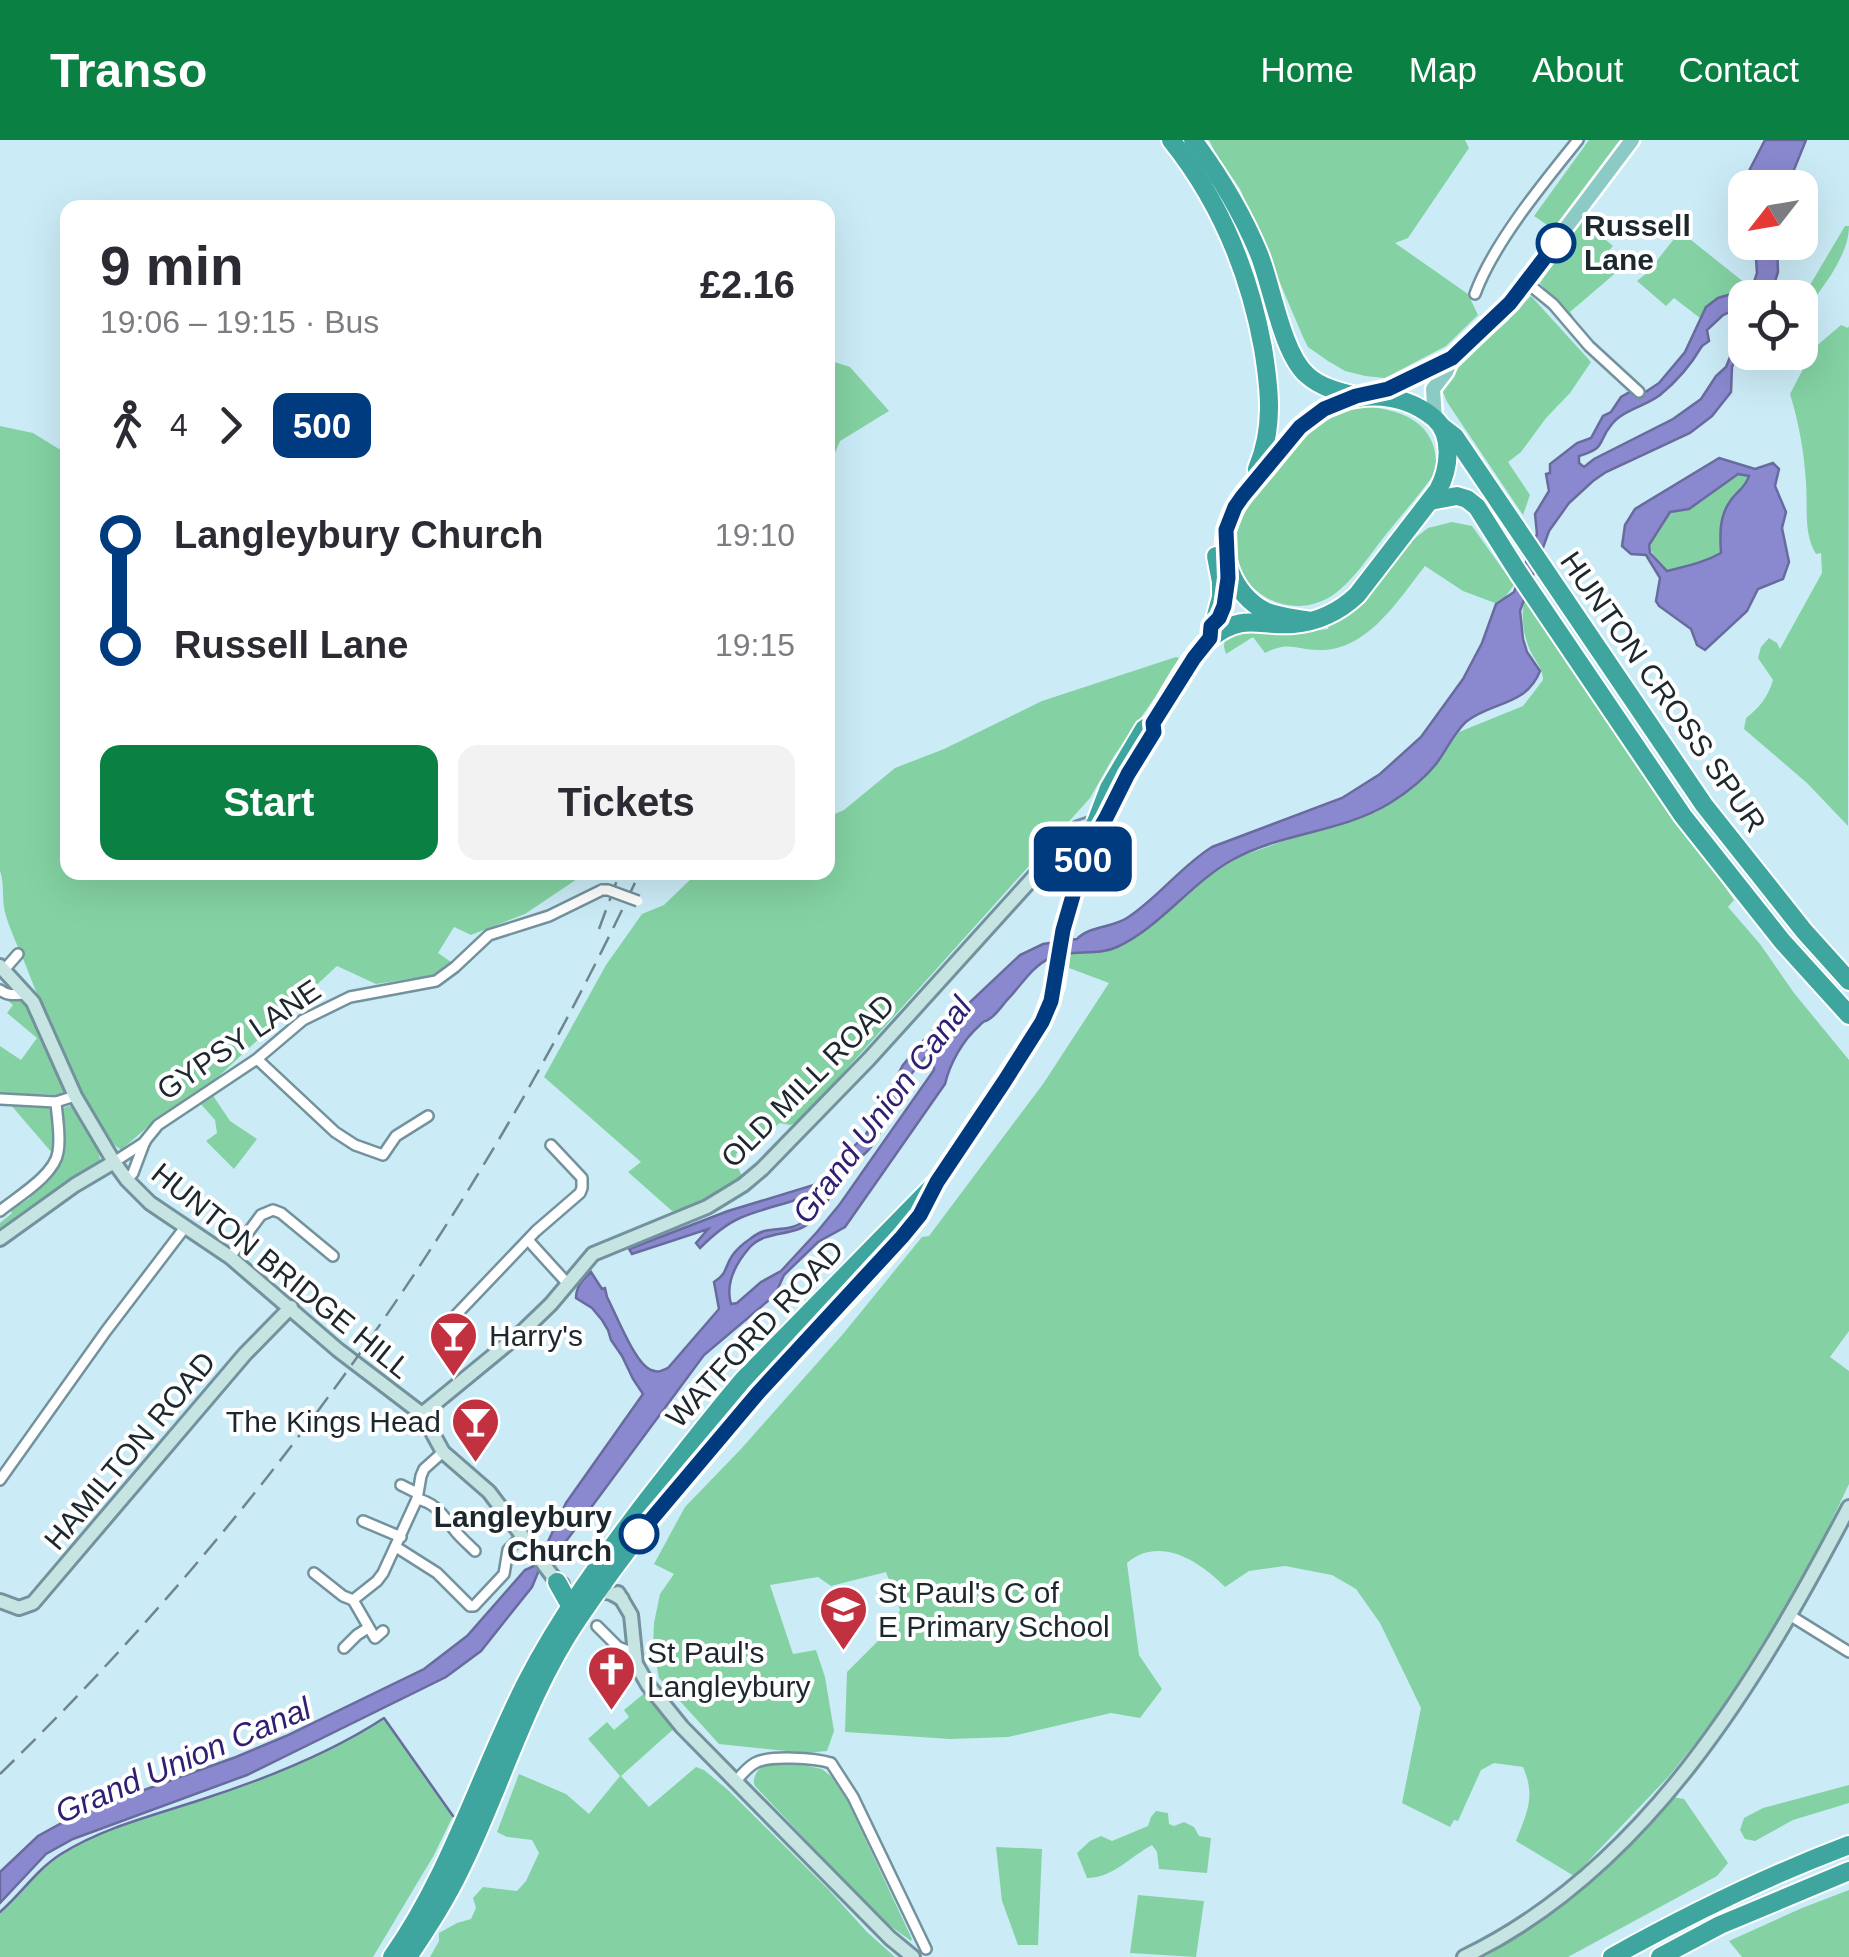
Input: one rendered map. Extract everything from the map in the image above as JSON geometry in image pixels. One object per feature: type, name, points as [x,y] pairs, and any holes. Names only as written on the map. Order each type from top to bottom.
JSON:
[{"type":"highway","points":[[1170,140],[1198,178],[1230,237],[1247,281],[1261,338],[1270,422],[1263,454],[1249,488]]},
{"type":"highway","points":[[1193,140],[1218,174],[1259,254],[1299,366],[1320,384],[1409,404],[1439,423],[1448,460],[1445,478],[1430,501],[1357,595],[1334,613],[1291,624],[1260,621],[1213,628]]},
{"type":"highway","points":[[1213,628],[1221,582],[1214,549],[1219,517],[1249,469],[1261,437],[1261,338]]},
{"type":"highway","points":[[1213,628],[1224,606],[1228,578],[1226,530],[1249,488],[1311,418],[1324,409],[1363,396]]},
{"type":"highway","name":"HUNTON CROSS SPUR","points":[[1439,423],[1454,437],[1704,805],[1792,918],[1849,981]]},
{"type":"highway","name":"HUNTON CROSS SPUR","points":[[1430,501],[1457,496],[1475,505],[1683,816],[1771,927],[1849,1016]]},
{"type":"highway","points":[[1226,558],[1234,580],[1253,603],[1274,614],[1310,621]]},
{"type":"highway","name":"WATFORD ROAD","points":[[392,1957],[449,1859],[526,1684],[571,1607],[596,1583],[758,1393],[887,1256],[920,1215],[937,1182],[1042,1022],[1058,971],[1063,930],[1108,788],[1213,628]]},
{"type":"highway","name":"WATFORD ROAD","points":[[408,1957],[462,1866],[558,1648],[596,1583],[714,1414],[937,1182]]},
{"type":"highway","points":[[553,1575],[571,1607]]},
{"type":"highway","points":[[596,1583],[614,1586],[620,1596]]},
{"type":"highway","points":[[1612,1957],[1711,1904],[1849,1844]]},
{"type":"highway","points":[[1660,1957],[1720,1925],[1849,1871]]},
{"type":"main road","points":[[1363,396],[1398,385],[1452,358],[1501,314],[1632,140]]},
{"type":"main road","points":[[1439,423],[1433,389],[1452,358]]},
{"type":"street","points":[[1475,294],[1482,275],[1506,238],[1578,140]]},
{"type":"street","points":[[1526,282],[1553,304],[1589,346],[1639,392]]},
{"type":"street","name":"OLD MILL ROAD","points":[[422,1414],[500,1352],[551,1304],[593,1254],[690,1216],[744,1185],[869,1059],[1078,828],[1101,820]]},
{"type":"street","name":"GYPSY LANE","points":[[127,1180],[158,1125],[257,1059],[289,1030],[336,1003],[368,992],[436,981],[488,936],[549,916],[602,890],[638,902]]},
{"type":"street","points":[[2,968],[18,954]]},
{"type":"street","name":"HUNTON BRIDGE HILL","points":[[2,968],[30,998],[76,1096],[127,1180],[150,1203],[230,1256],[346,1356],[422,1414]]},
{"type":"street","points":[[0,990],[30,998]]},
{"type":"street","points":[[257,1059],[335,1132],[381,1159],[396,1136],[428,1116]]},
{"type":"street","points":[[0,1099],[56,1102],[76,1096]]},
{"type":"street","points":[[0,1211],[56,1160],[56,1102]]},
{"type":"street","name":"GYPSY LANE","points":[[114,1162],[145,1142]]},
{"type":"street","points":[[456,1315],[582,1188],[579,1172],[551,1145]]},
{"type":"street","points":[[0,1239],[75,1184],[114,1162]]},
{"type":"street","points":[[230,1256],[261,1215],[273,1210],[333,1256]]},
{"type":"street","points":[[0,1480],[186,1226]]},
{"type":"street","points":[[528,1240],[568,1284]]},
{"type":"street","name":"HAMILTON ROAD","points":[[0,1601],[19,1608],[38,1599],[245,1354],[291,1307]]},
{"type":"street","points":[[422,1414],[443,1452],[489,1492],[553,1575],[566,1586],[596,1583]]},
{"type":"street","points":[[354,1600],[377,1582],[398,1542],[424,1469],[443,1452]]},
{"type":"street","points":[[401,1485],[429,1502],[475,1551]]},
{"type":"street","points":[[1464,1957],[1536,1916],[1582,1880],[1706,1746],[1791,1616],[1849,1507]]},
{"type":"street","points":[[363,1521],[398,1542],[470,1606],[504,1574],[510,1548],[522,1536]]},
{"type":"street","points":[[314,1573],[354,1600],[375,1632],[356,1635],[344,1648]]},
{"type":"street","points":[[620,1596],[631,1615],[636,1664],[648,1686],[682,1726],[890,1938],[920,1953]]},
{"type":"street","points":[[1791,1616],[1849,1652]]},
{"type":"street","points":[[597,1626],[618,1647],[634,1653]]},
{"type":"street","points":[[736,1780],[757,1762],[831,1763],[853,1798],[920,1953]]},
{"type":"green space","points":[[1209,140],[1465,140],[1469,148],[1408,238],[1395,243],[1468,294],[1478,315],[1446,346],[1385,378],[1345,371],[1328,361],[1308,347],[1240,189]]},
{"type":"green space","points":[[1589,140],[1620,140],[1553,229],[1534,216]]},
{"type":"green space","points":[[1582,220],[1613,246],[1604,256],[1619,270],[1570,312],[1571,318],[1540,283]]},
{"type":"green space","points":[[1845,226],[1849,226],[1841,258],[1818,293],[1818,280],[1813,280]]},
{"type":"green space","points":[[1678,234],[1686,236],[1741,280],[1728,280],[1728,296],[1715,301],[1700,318],[1674,298],[1666,306],[1637,281]]},
{"type":"green space","points":[[1531,296],[1591,362],[1570,393],[1508,462],[1530,495],[1523,515],[1442,390],[1445,381]]},
{"type":"green space","points":[[1841,325],[1849,326],[1848,826],[1807,783],[1744,729],[1746,718],[1763,701],[1773,680],[1758,658],[1761,647],[1769,638],[1780,649],[1822,573],[1821,553],[1816,554],[1808,529],[1804,460],[1790,394],[1803,370],[1818,370],[1818,345]]},
{"type":"green space","points":[[835,362],[850,367],[889,411],[840,441],[835,453]]},
{"type":"green space","points":[[1353,406],[1385,409],[1412,419],[1431,439],[1436,471],[1340,589],[1316,603],[1281,604],[1265,597],[1241,572],[1233,536],[1236,521],[1256,489],[1305,432]]},
{"type":"green space","points":[[0,426],[33,433],[60,450],[60,880],[576,880],[525,914],[471,935],[454,927],[438,953],[454,964],[441,974],[376,984],[337,966],[203,1091],[158,1118],[121,1150],[94,1117],[54,1037],[10,929],[0,871]]},
{"type":"green space","points":[[1738,474],[1749,475],[1726,508],[1721,553],[1667,571],[1650,547],[1657,530],[1671,512],[1689,509]]},
{"type":"green space","points":[[1452,522],[1472,526],[1514,585],[1505,597],[1495,603],[1463,591],[1425,566],[1380,622],[1352,642],[1336,648],[1286,647],[1265,653],[1253,637],[1226,654],[1225,635],[1249,626],[1275,634],[1328,629],[1330,622],[1354,611],[1415,538],[1428,528]]},
{"type":"green space","points":[[1524,600],[1734,900],[1728,907],[1849,1060],[1849,1331],[1830,1357],[1849,1371],[1849,1484],[1783,1611],[1715,1719],[1669,1776],[1574,1876],[1516,1841],[1529,1796],[1523,1767],[1494,1763],[1481,1770],[1458,1821],[1454,1820],[1450,1827],[1402,1803],[1421,1708],[1380,1623],[1356,1589],[1332,1575],[1285,1566],[1249,1571],[1225,1587],[1204,1568],[1179,1555],[1152,1551],[1127,1563],[1139,1655],[1162,1689],[1140,1718],[1111,1713],[1008,1737],[950,1739],[845,1732],[847,1672],[892,1627],[900,1610],[886,1572],[831,1586],[818,1577],[770,1585],[793,1654],[816,1650],[834,1731],[827,1751],[805,1753],[719,1744],[659,1678],[653,1648],[654,1623],[660,1594],[674,1574],[654,1564],[685,1507],[843,1334],[922,1237],[929,1236],[1043,1084],[1109,983],[1069,968],[1071,952],[1097,953],[1120,946],[1235,858],[1376,812],[1434,767],[1459,732],[1523,706],[1543,680],[1524,632]]},
{"type":"green space","points":[[1179,658],[1090,798],[799,1122],[780,1123],[736,1154],[735,1162],[742,1176],[718,1194],[672,1211],[628,1172],[641,1162],[544,1077],[606,965],[642,914],[664,905],[690,880],[835,880],[835,814],[895,768],[944,749],[1042,701]]},
{"type":"green space","points":[[6,999],[29,1005],[66,1086],[62,1095],[0,1093],[0,1046],[21,1060],[37,1038],[7,1013],[13,1005]]},
{"type":"green space","points":[[212,1094],[230,1121],[257,1139],[234,1169],[206,1141],[217,1133],[215,1120],[199,1102]]},
{"type":"green space","points":[[10,1104],[51,1108],[53,1154]]},
{"type":"green space","points":[[60,1109],[75,1109],[101,1162],[0,1234],[0,1223],[12,1213],[9,1208],[30,1198],[27,1193],[57,1164]]},
{"type":"green space","points":[[647,1691],[677,1726],[621,1776],[649,1807],[696,1767],[704,1770],[895,1957],[430,1957],[439,1933],[471,1919],[476,1908],[473,1898],[483,1887],[517,1891],[526,1881],[539,1853],[532,1840],[497,1832],[519,1774],[566,1794],[589,1814],[620,1776],[588,1739],[607,1722],[614,1730],[629,1717],[624,1710]]},
{"type":"green space","points":[[384,1718],[453,1816],[373,1957],[0,1957],[0,1912],[61,1854],[112,1829],[296,1765]]},
{"type":"green space","points":[[765,1765],[803,1765],[822,1769],[832,1777],[847,1800],[911,1941],[859,1896],[755,1786],[756,1774]]},
{"type":"green space","points":[[1849,1785],[1849,1803],[1793,1820],[1755,1841],[1745,1839],[1740,1830],[1744,1818],[1763,1808]]},
{"type":"green space","points":[[1673,1797],[1684,1799],[1728,1863],[1717,1876],[1568,1957],[1485,1957],[1586,1885]]},
{"type":"green space","points":[[1156,1811],[1168,1813],[1169,1824],[1184,1822],[1194,1827],[1199,1836],[1211,1838],[1207,1873],[1159,1869],[1152,1845],[1113,1870],[1087,1878],[1077,1853],[1101,1836],[1112,1841],[1148,1826]]},
{"type":"green space","points":[[996,1847],[1042,1849],[1038,1945],[1018,1945],[1002,1901]]},
{"type":"green space","points":[[1849,1890],[1849,1957],[1742,1957],[1729,1941],[1802,1908]]},
{"type":"green space","points":[[1138,1895],[1204,1901],[1196,1957],[1130,1953]]},
{"type":"water","points":[[1765,140],[1806,140],[1794,170],[1750,170]]},
{"type":"water","points":[[1756,260],[1778,260],[1775,280],[1755,280]]},
{"type":"water","name":"Grand Union Canal","points":[[1728,295],[1728,313],[1707,330],[1709,341],[1689,366],[1654,399],[1617,419],[1598,447],[1579,456],[1584,467],[1673,419],[1701,399],[1728,362],[1728,370],[1732,370],[1731,392],[1712,416],[1690,433],[1593,481],[1569,503],[1549,531],[1520,611],[1527,652],[1540,671],[1526,691],[1467,721],[1431,770],[1390,803],[1352,821],[1271,844],[1232,860],[1147,929],[1117,947],[1058,955],[1037,966],[996,1014],[968,1038],[945,1084],[845,1227],[818,1242],[784,1275],[775,1295],[704,1355],[567,1540],[550,1554],[532,1587],[481,1651],[446,1677],[247,1775],[73,1839],[46,1854],[0,1903],[0,1872],[38,1836],[80,1813],[286,1736],[424,1669],[467,1636],[525,1570],[534,1566],[566,1503],[643,1394],[602,1320],[576,1298],[585,1278],[591,1272],[605,1288],[626,1338],[645,1366],[656,1371],[668,1368],[719,1309],[714,1282],[736,1251],[759,1233],[801,1223],[818,1207],[828,1189],[740,1218],[700,1248],[696,1243],[708,1229],[632,1254],[629,1249],[728,1211],[817,1184],[866,1134],[903,1065],[928,1035],[966,1006],[1020,955],[1043,944],[1077,939],[1121,921],[1212,847],[1342,798],[1380,774],[1421,737],[1463,679],[1496,604],[1514,592],[1537,534],[1535,514],[1549,491],[1546,474],[1550,473],[1550,464],[1577,443],[1591,438],[1603,416],[1611,412],[1621,397],[1635,389],[1641,395],[1659,383],[1685,352],[1706,307]],"holes":[[[938,1043],[934,1070],[817,1232],[781,1271],[731,1304],[729,1288],[733,1274],[750,1247],[813,1220],[849,1169],[871,1147],[908,1079]]]},
{"type":"water","points":[[1719,458],[1755,469],[1773,463],[1779,469],[1775,486],[1786,512],[1782,528],[1789,562],[1783,579],[1758,589],[1747,611],[1705,650],[1697,645],[1691,629],[1659,606],[1656,601],[1660,578],[1646,555],[1631,554],[1622,546],[1625,525],[1635,509]],"holes":[[[1738,474],[1749,476],[1723,515],[1721,553],[1667,571],[1650,553],[1649,545],[1670,512],[1689,509]]]},
{"type":"waterway","points":[[0,1912],[44,1867],[77,1845],[130,1822],[273,1774],[384,1718],[453,1816]]},
{"type":"railway","points":[[599,929],[617,880]]},
{"type":"railway","points":[[0,1774],[97,1675],[190,1571],[278,1464],[361,1352],[439,1237],[511,1118],[579,996],[636,880]]},
{"type":"bus line","name":"500","points":[[639,1534],[758,1393],[887,1256],[920,1215],[937,1182],[1042,1022],[1055,986],[1063,930],[1085,854],[1154,732],[1153,723],[1210,638],[1211,626],[1224,606],[1228,578],[1226,530],[1242,497],[1300,427],[1324,409],[1388,389],[1452,358],[1501,314],[1556,243]]},
{"type":"place","name":"Russell Lane","points":[[1556,243]]},
{"type":"place","name":"Harry's","points":[[454,1378]]},
{"type":"place","name":"The Kings Head","points":[[476,1464]]},
{"type":"place","name":"Langleybury Church","points":[[639,1534]]},
{"type":"place","name":"St Paul's C of E Primary School","points":[[843,1652]]},
{"type":"place","name":"St Paul's Langleybury","points":[[612,1712]]}]
